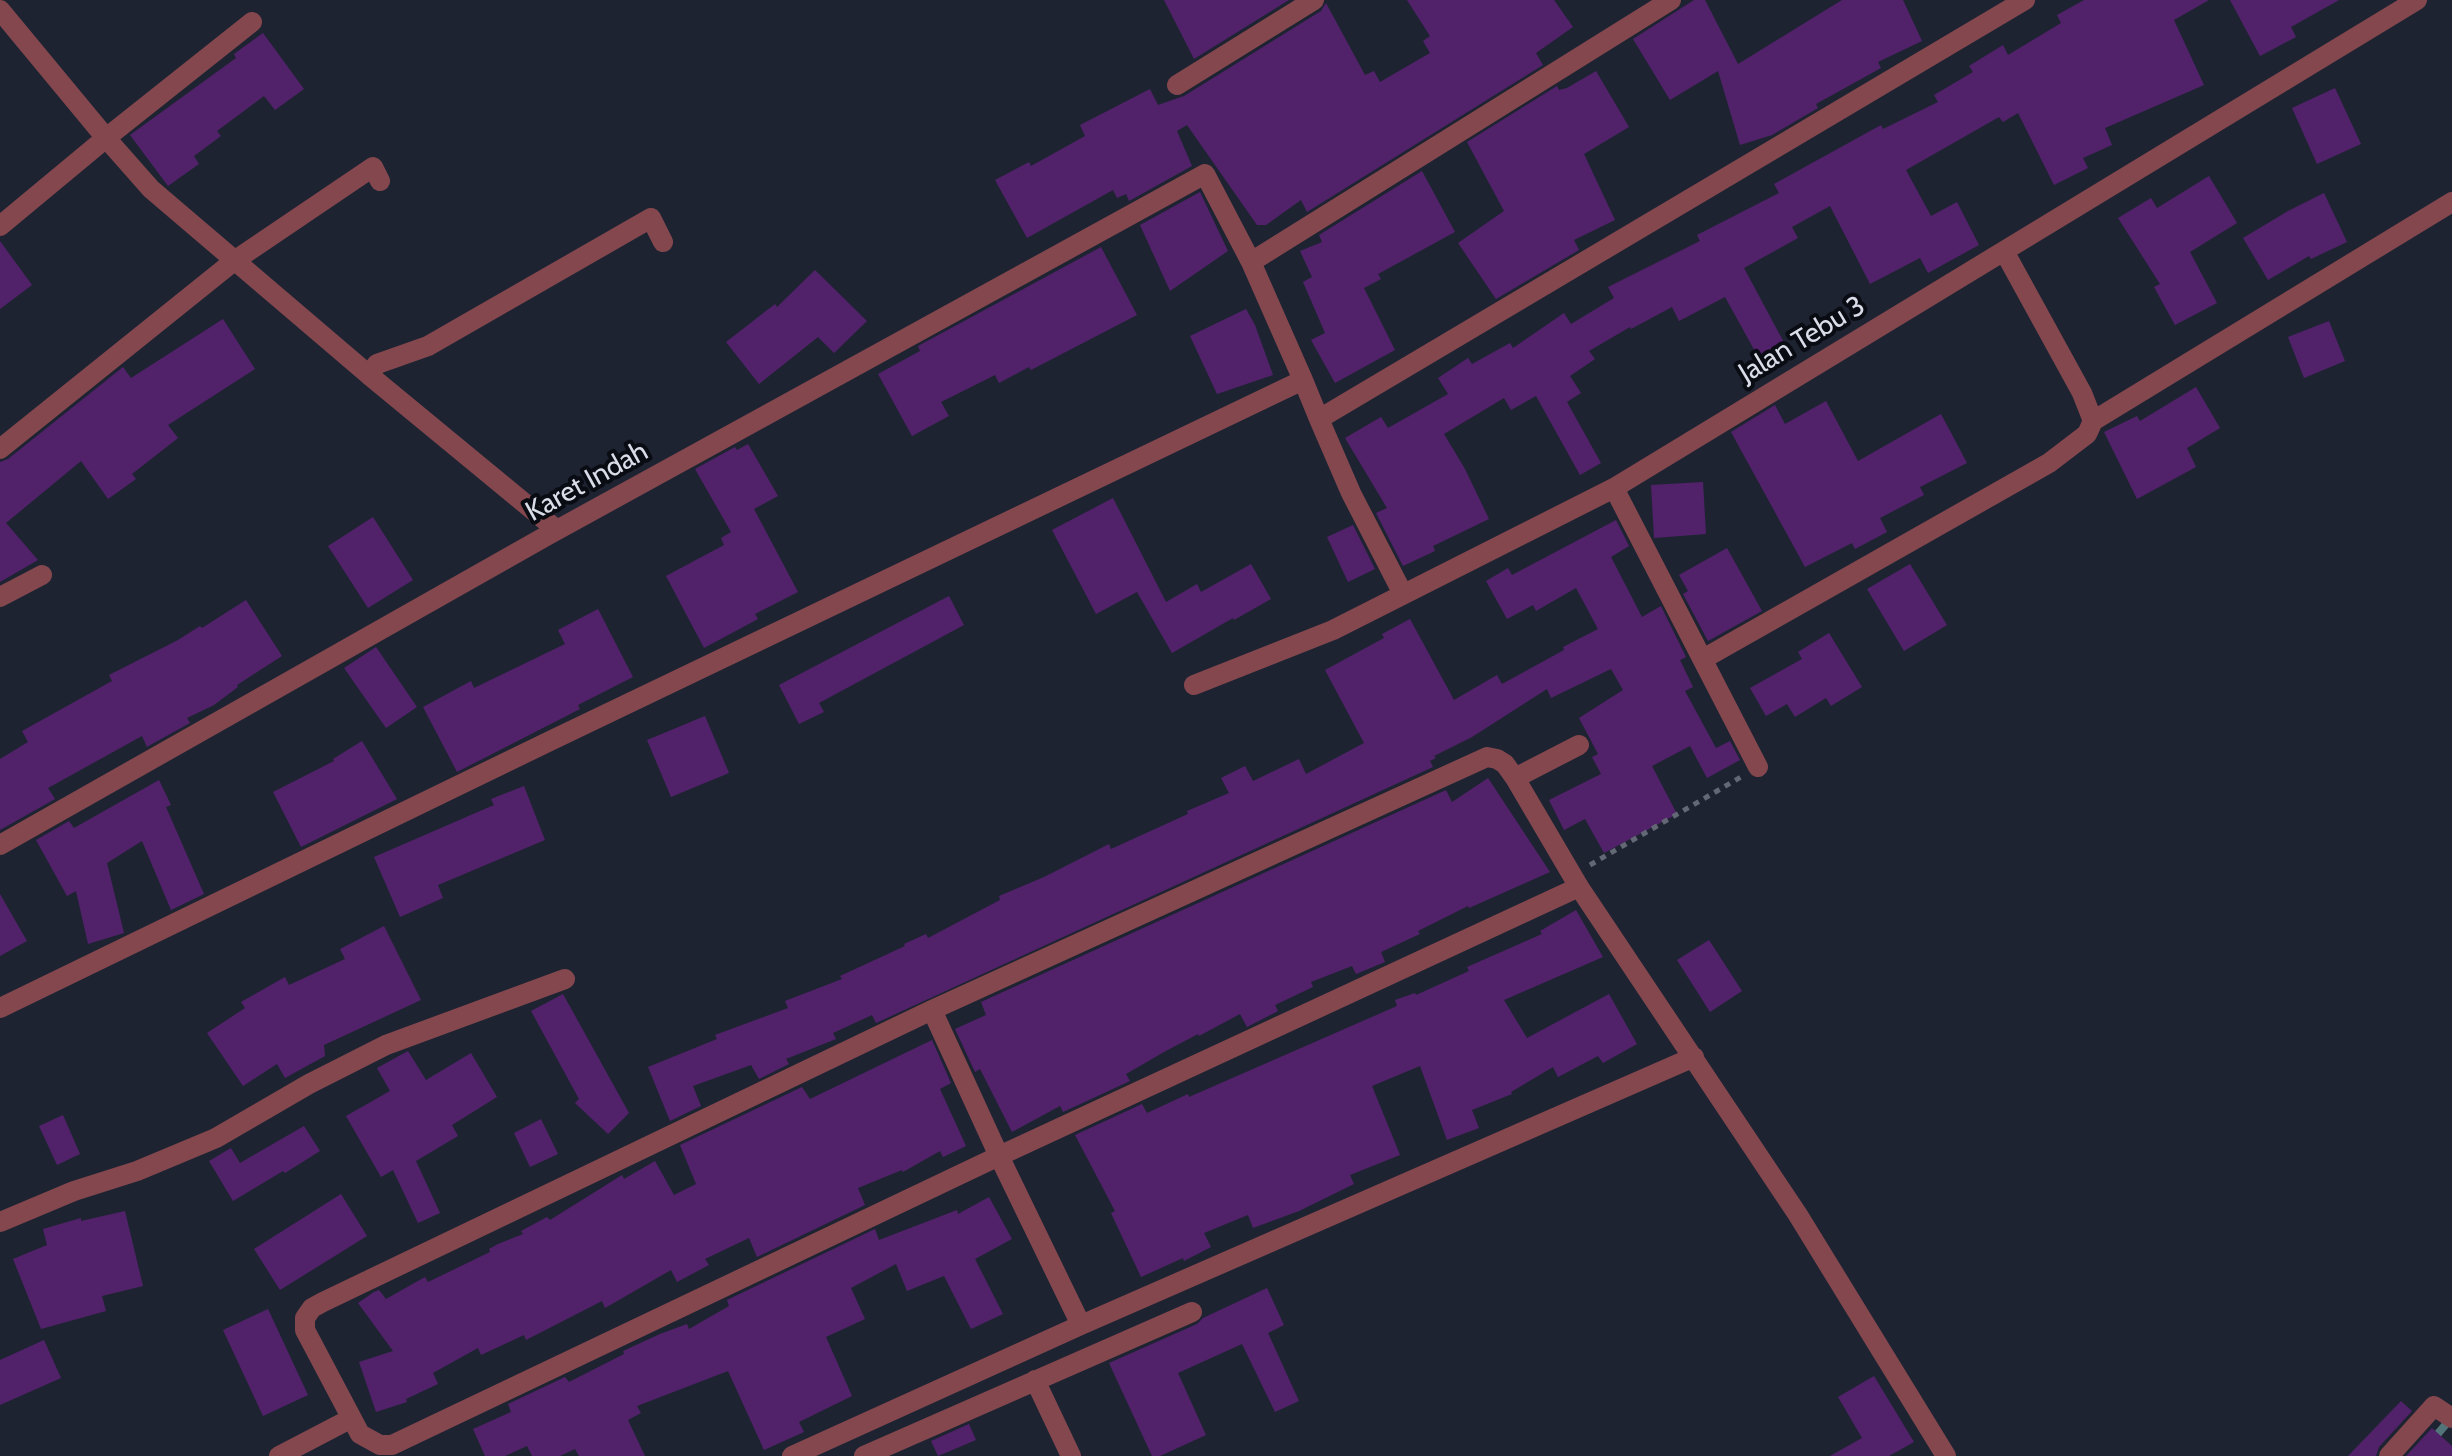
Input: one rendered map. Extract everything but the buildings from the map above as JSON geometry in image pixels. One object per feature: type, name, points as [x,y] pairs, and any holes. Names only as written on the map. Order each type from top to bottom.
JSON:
[{"type":"street","points":[[1177,85],[1314,0]]},
{"type":"street","points":[[1403,594],[1351,493],[1251,262],[1671,0]]},
{"type":"street","points":[[1319,419],[2025,0]]},
{"type":"street","name":"Jalan Tebu 3","points":[[1194,685],[1333,630],[1614,488],[2417,0]]},
{"type":"street","points":[[0,10],[151,189],[557,530]]},
{"type":"street","points":[[0,226],[252,22]]},
{"type":"street","points":[[0,449],[234,261],[373,167],[380,181]]},
{"type":"street","name":"Karet Indah","points":[[0,845],[557,530],[1205,174],[1251,262]]},
{"type":"street","points":[[1703,659],[2049,463],[2087,434],[2093,421],[2452,202]]},
{"type":"street","points":[[369,375],[377,364],[428,346],[651,218],[663,242]]},
{"type":"street","points":[[2004,251],[2082,393],[2093,421]]},
{"type":"street","points":[[0,1008],[1303,380]]},
{"type":"street","points":[[1614,488],[1758,767]]},
{"type":"street","points":[[0,597],[42,575]]},
{"type":"street","points":[[1515,778],[1579,745]]},
{"type":"street","points":[[1576,881],[392,1445],[380,1445],[360,1434],[305,1330],[305,1318],[312,1308],[932,1010],[1487,757],[1505,764],[1515,778],[1576,881],[1798,1215],[1946,1456]]},
{"type":"street","points":[[0,1222],[216,1138],[309,1084],[386,1045],[565,979]]},
{"type":"street","points":[[932,1010],[1081,1325]]},
{"type":"street","points":[[792,1456],[1081,1325],[1694,1057]]},
{"type":"street","points":[[864,1456],[1192,1312]]},
{"type":"street","points":[[1035,1380],[1071,1456]]},
{"type":"street","points":[[2389,1456],[2434,1406],[2452,1418]]},
{"type":"street","points":[[279,1456],[350,1419]]},
{"type":"path","points":[[1576,881],[1758,767]]},
{"type":"waterway","points":[[2419,1456],[2452,1417]]}]
